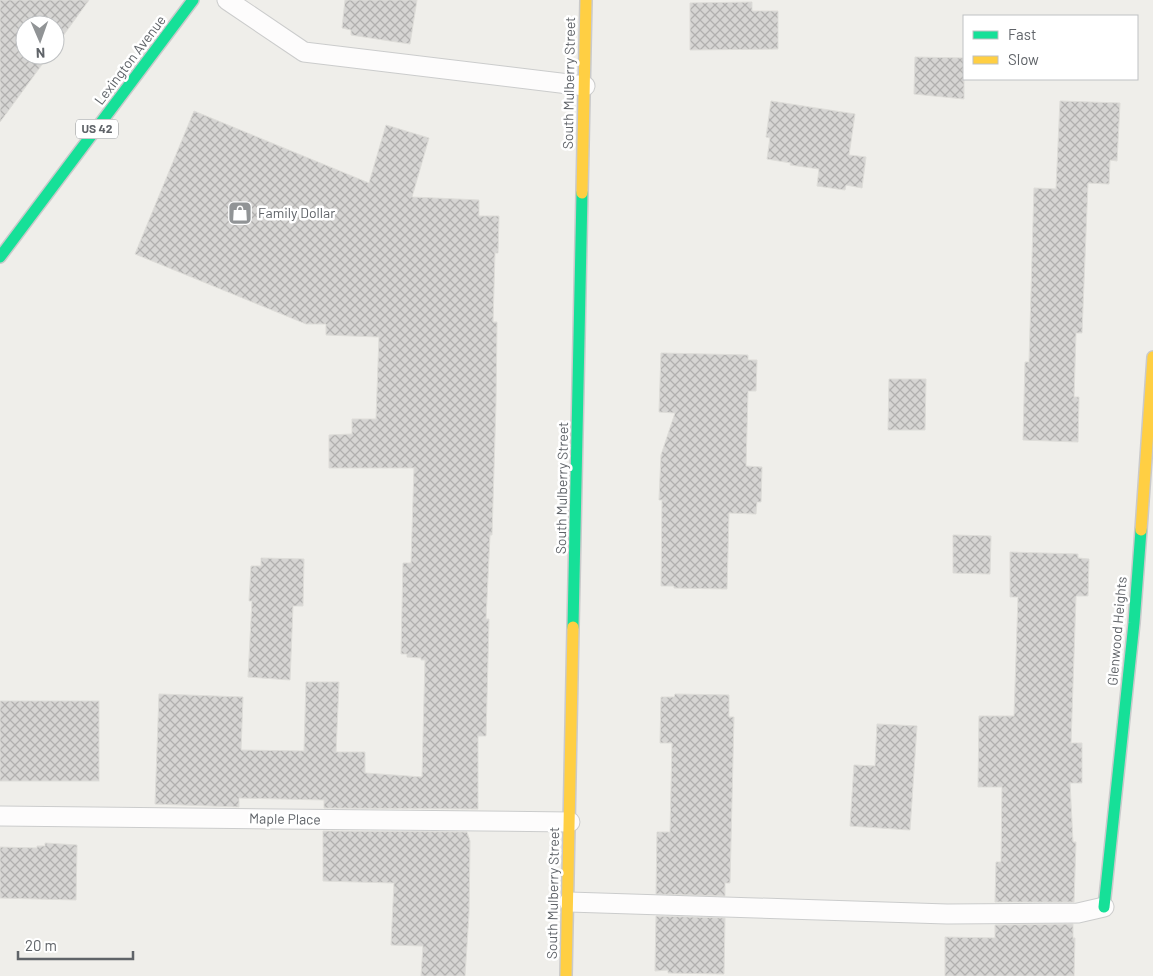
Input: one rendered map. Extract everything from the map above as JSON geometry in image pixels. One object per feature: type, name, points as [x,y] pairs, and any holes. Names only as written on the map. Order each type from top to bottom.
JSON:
[{"type":"street","name":"Lexington Avenue","points":[[0,257],[193,0]]},
{"type":"street","name":"South Mulberry Street","points":[[566,976],[586,0]]},
{"type":"street","name":"Glenwood Heights","points":[[1104,907],[1134,623],[1153,357]]},
{"type":"lane","points":[[227,0],[304,52],[585,86]]},
{"type":"lane","name":"Maple Place","points":[[0,816],[570,822]]},
{"type":"lane","points":[[569,902],[948,914],[1078,913],[1104,907]]},
{"type":"building","points":[[0,0],[89,0],[65,33],[65,15],[15,15],[15,65],[42,65],[0,122]]},
{"type":"building","points":[[345,0],[417,0],[410,44],[351,35],[351,30],[342,28]]},
{"type":"building","points":[[752,2],[752,11],[778,11],[778,49],[690,50],[690,3]]},
{"type":"building","points":[[915,57],[963,58],[964,99],[914,94]]},
{"type":"building","points":[[771,101],[855,114],[849,155],[866,157],[862,188],[846,185],[845,190],[817,186],[819,169],[790,165],[791,163],[767,159],[770,138],[766,137]]},
{"type":"building","points":[[1060,101],[1120,103],[1117,161],[1110,160],[1109,184],[1088,183],[1082,333],[1076,333],[1074,397],[1079,397],[1078,442],[1023,440],[1025,362],[1029,362],[1034,188],[1056,189]]},
{"type":"building","points":[[194,111],[369,183],[386,125],[429,138],[412,197],[479,200],[479,216],[499,216],[498,253],[495,253],[493,322],[497,322],[496,403],[492,535],[490,535],[486,619],[489,619],[486,736],[478,736],[478,809],[324,808],[324,800],[239,798],[239,807],[155,804],[159,694],[243,697],[241,750],[304,751],[306,682],[339,682],[336,752],[365,752],[365,773],[422,777],[425,660],[401,654],[403,563],[411,563],[414,468],[329,468],[329,435],[352,434],[352,419],[376,419],[379,337],[326,335],[326,324],[306,324],[135,254]]},
{"type":"building","points":[[661,353],[748,355],[748,360],[757,360],[756,391],[748,391],[746,466],[762,467],[761,502],[757,502],[756,514],[729,513],[727,589],[661,586],[662,500],[659,500],[661,455],[675,413],[659,412]]},
{"type":"building","points":[[889,379],[926,379],[925,430],[888,430]]},
{"type":"building","points":[[953,535],[991,536],[990,574],[953,573]]},
{"type":"building","points":[[1010,552],[1078,554],[1078,558],[1089,559],[1088,596],[1076,596],[1071,743],[1082,743],[1082,783],[1070,783],[1073,842],[1076,842],[1074,902],[995,902],[996,862],[1001,862],[1002,787],[978,787],[979,716],[1014,716],[1018,597],[1010,597]]},
{"type":"building","points":[[261,558],[304,559],[303,606],[293,606],[290,680],[248,677],[252,601],[249,601],[251,566],[261,566]]},
{"type":"building","points":[[675,694],[729,695],[729,717],[734,717],[730,883],[725,883],[725,896],[656,894],[657,832],[670,832],[672,743],[660,743],[661,697],[674,697]]},
{"type":"building","points":[[0,701],[99,701],[99,781],[0,781]]},
{"type":"building","points":[[877,724],[917,726],[910,830],[850,826],[854,765],[875,766]]},
{"type":"building","points":[[323,831],[467,832],[470,841],[469,914],[465,976],[421,976],[423,946],[391,945],[394,883],[323,881]]},
{"type":"building","points":[[45,843],[77,845],[76,900],[0,898],[0,847],[37,848],[37,846],[45,846]]},
{"type":"building","points":[[656,916],[725,918],[724,974],[668,973],[668,970],[655,971]]},
{"type":"building","points":[[1073,924],[1073,938],[1075,938],[1074,976],[945,976],[945,937],[995,938],[995,925]]},
{"type":"traffic: fast","points":[[0,257],[193,0]]},
{"type":"traffic: fast","points":[[573,627],[582,193]]},
{"type":"traffic: fast","points":[[1104,907],[1134,623],[1141,530]]},
{"type":"traffic: slow","points":[[582,193],[586,0]]},
{"type":"traffic: slow","points":[[1141,530],[1153,357]]},
{"type":"traffic: slow","points":[[566,976],[573,627]]},
{"type":"place","name":"Family Dollar","points":[[240,213]]}]
